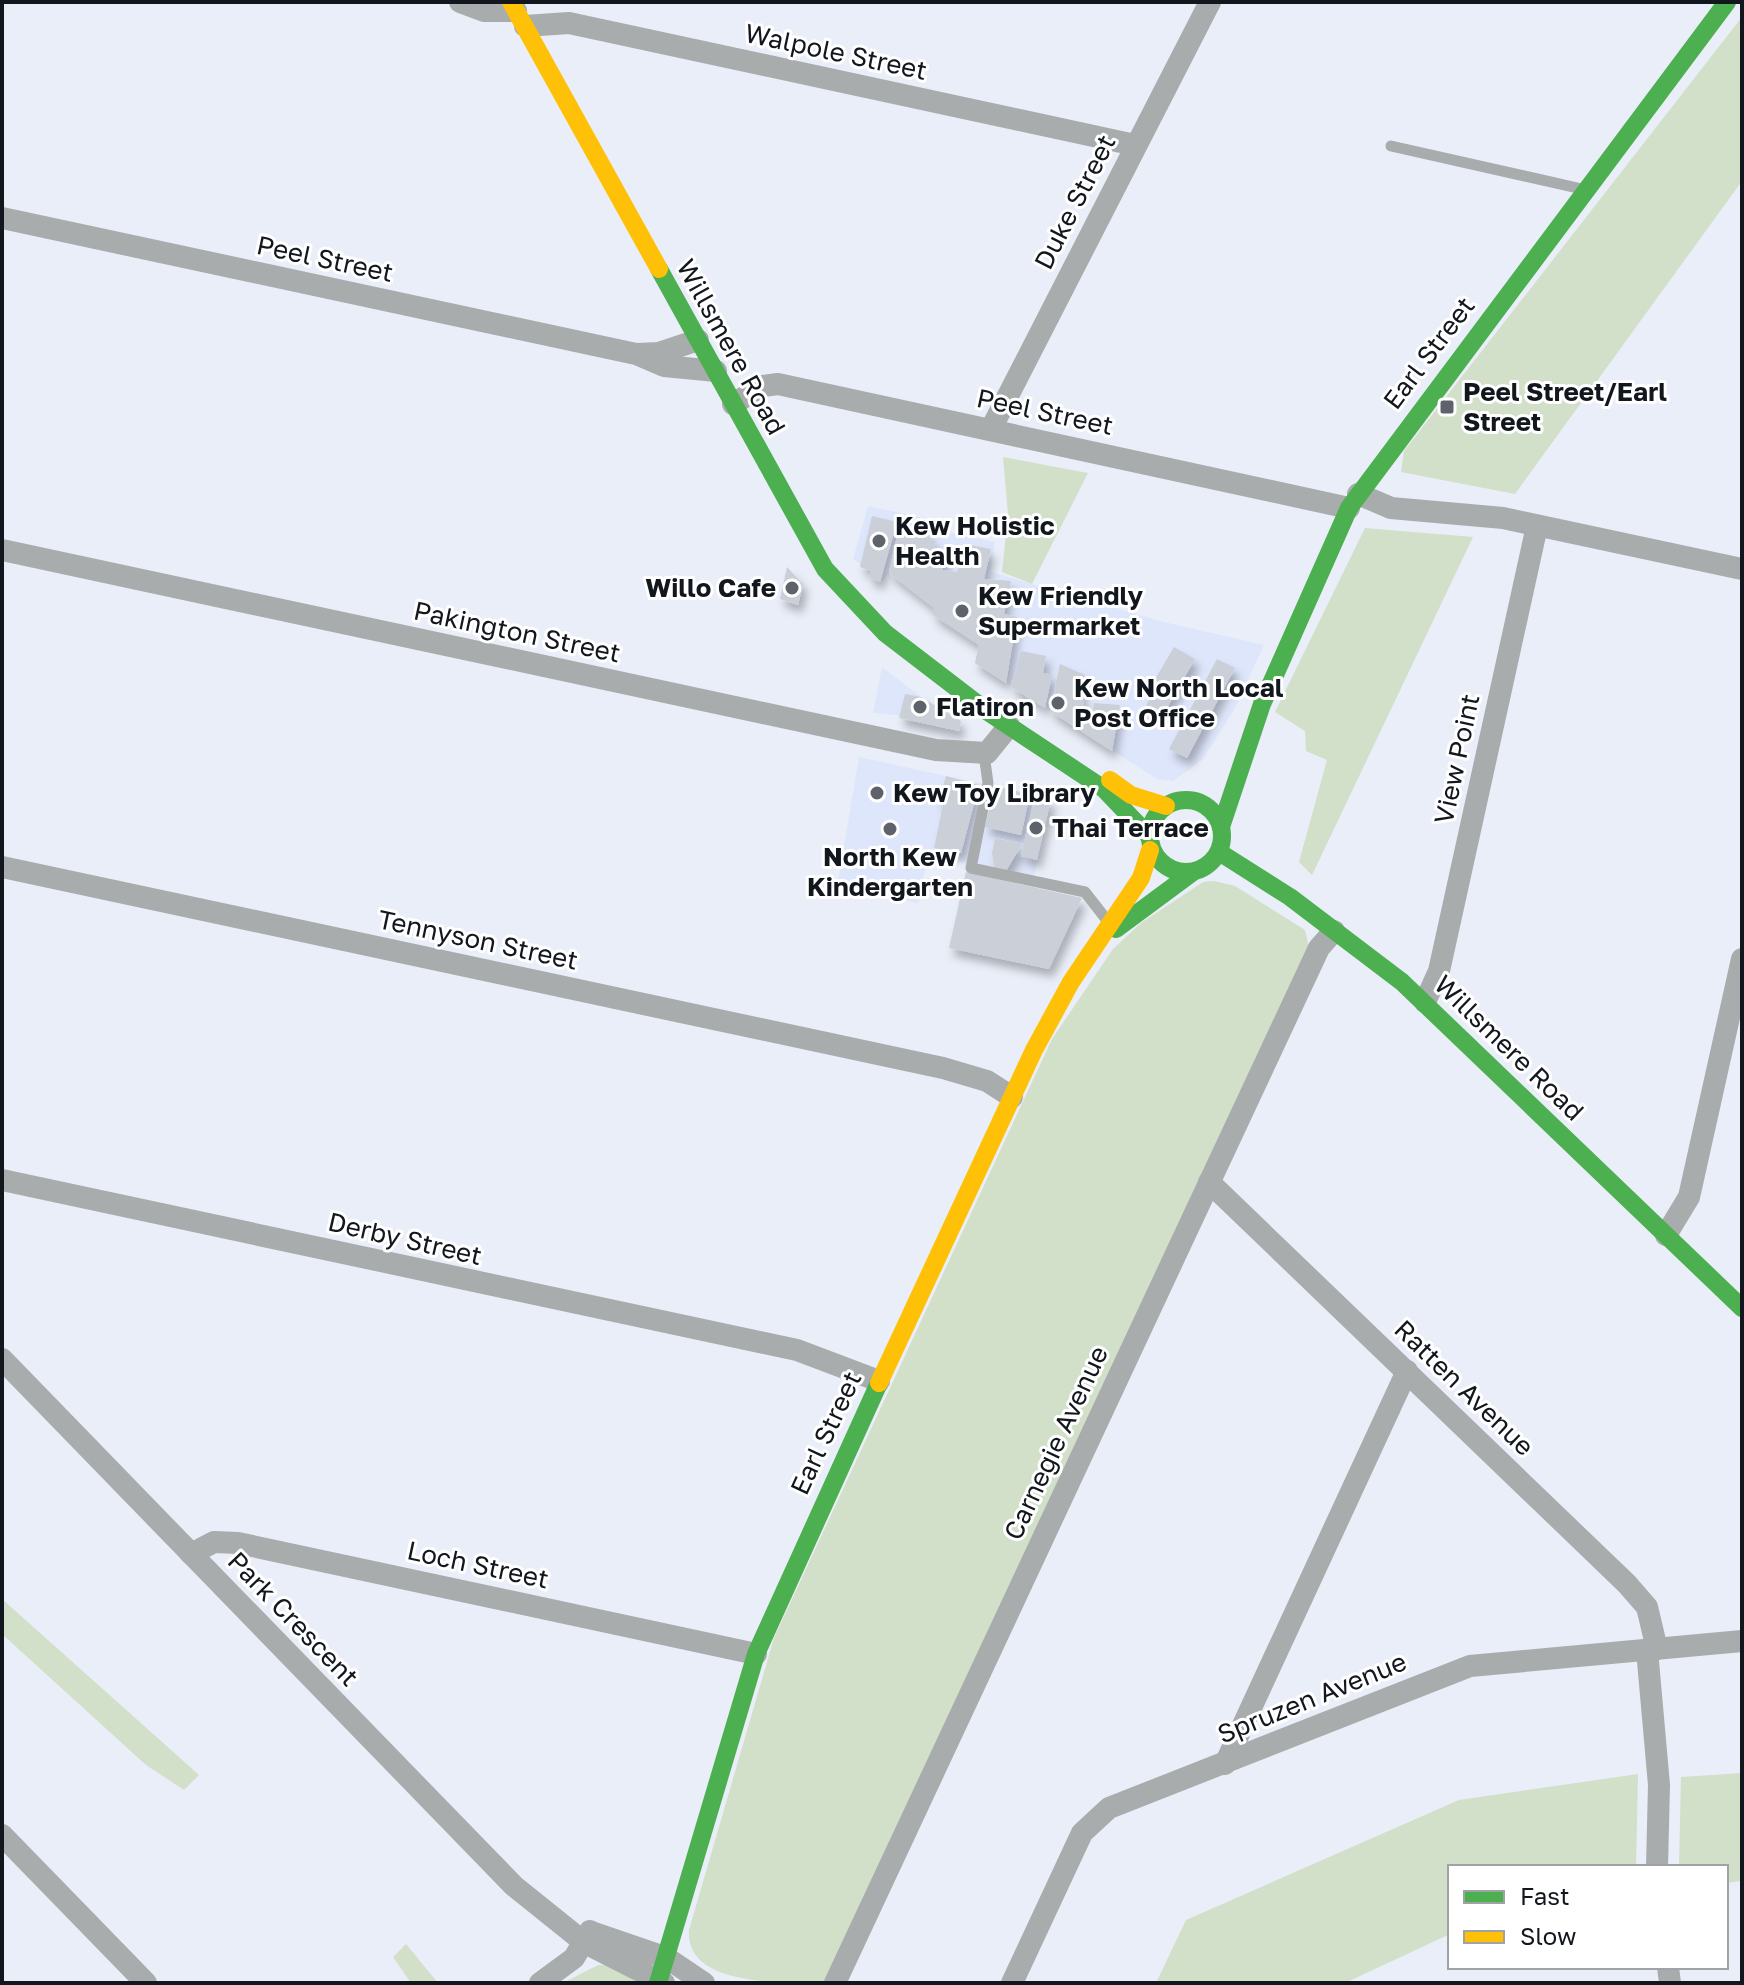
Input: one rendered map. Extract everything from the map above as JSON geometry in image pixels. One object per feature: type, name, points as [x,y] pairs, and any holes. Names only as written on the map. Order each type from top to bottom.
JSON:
[{"type":"main road","name":"Earl Street","points":[[1221,827],[1234,776],[1260,705],[1353,501],[1727,2]]},
{"type":"main road","name":"Earl Street","points":[[1686,60],[1738,2]]},
{"type":"main road","name":"Willsmere Road","points":[[517,13],[825,569],[885,633],[1009,726],[1104,789],[1150,843]]},
{"type":"main road","name":"Willsmere Road","points":[[949,681],[1016,716],[1086,760],[1119,788],[1144,801],[1173,803]]},
{"type":"main road","name":"Earl Street","points":[[1227,752],[1260,705]]},
{"type":"main road","points":[[1173,803],[1205,806],[1221,827],[1219,852],[1205,868],[1193,872],[1170,867],[1150,843],[1156,816],[1173,803],[1202,782]]},
{"type":"main road","name":"Earl Street","points":[[662,1975],[756,1654],[772,1612],[1015,1090],[1051,1017],[1141,878],[1150,843]]},
{"type":"main road","name":"Willsmere Road","points":[[1219,852],[1290,897],[1425,1002],[1742,1308]]},
{"type":"main road","name":"Earl Street","points":[[1112,927],[1193,872]]},
{"type":"street","name":"Walpole Street","points":[[460,2],[484,11],[517,13],[569,23],[1135,145]]},
{"type":"street","name":"Duke Street","points":[[991,429],[1210,2]]},
{"type":"street","name":"Peel Street","points":[[2,218],[636,354],[664,366],[716,371]]},
{"type":"street","name":"Peel Street","points":[[636,354],[659,353],[698,340]]},
{"type":"street","name":"Peel Street","points":[[733,404],[763,386],[778,384],[1353,501],[1391,508],[1477,514],[1742,569]]},
{"type":"street","name":"View Point","points":[[1425,1002],[1433,989],[1445,945],[1537,526]]},
{"type":"street","name":"Pakington Street","points":[[2,550],[936,750],[984,754]]},
{"type":"street","points":[[984,754],[992,750],[1009,726]]},
{"type":"street","name":"Tennyson Street","points":[[2,867],[943,1068],[996,1071],[1015,1090]]},
{"type":"street","name":"Carnegie Avenue","points":[[835,1983],[1319,948],[1334,931]]},
{"type":"street","points":[[1666,1235],[1689,1197],[1742,959]]},
{"type":"street","name":"Derby Street","points":[[2,1180],[797,1350],[858,1354],[883,1373]]},
{"type":"street","name":"Ratten Avenue","points":[[1209,1182],[1638,1595],[1653,1621],[1659,1785],[1657,1865]]},
{"type":"street","name":"Park Crescent","points":[[2,1359],[488,1861],[549,1914],[587,1937],[662,1975],[704,1983]]},
{"type":"street","points":[[1225,1764],[1407,1371]]},
{"type":"street","name":"Loch Street","points":[[191,1554],[214,1542],[238,1543],[756,1654]]},
{"type":"street","name":"Spruzen Avenue","points":[[1012,1983],[1090,1823],[1109,1808],[1461,1669],[1742,1641]]},
{"type":"street","points":[[2,1835],[146,1983]]},
{"type":"street","points":[[540,1983],[574,1958],[587,1937]]},
{"type":"lane","points":[[1391,146],[1587,190]]},
{"type":"lane","points":[[984,754],[988,783],[971,868],[1085,892],[1112,927]]},
{"type":"shaded area","points":[[868,506],[934,520],[949,532],[995,542],[991,572],[1164,622],[1264,645],[1234,710],[1202,760],[1173,781],[1157,779],[975,663],[979,645],[933,615],[933,608],[901,579],[890,573],[880,582],[868,577],[870,571],[853,559]]},
{"type":"shaded area","points":[[882,667],[921,697],[961,721],[873,713]]},
{"type":"shaded area","points":[[859,757],[1051,799],[1034,877],[928,855],[918,903],[837,888]]},
{"type":"green space","points":[[1742,17],[1742,181],[1515,494],[1401,472],[1404,451]]},
{"type":"green space","points":[[1003,457],[1088,473],[1032,584],[1002,572],[1008,514]]},
{"type":"green space","points":[[1365,528],[1473,537],[1312,875],[1299,862],[1327,760],[1306,751],[1305,731],[1275,712]]},
{"type":"green space","points":[[1203,882],[1235,886],[1305,930],[1309,948],[825,1983],[760,1981],[718,1971],[702,1961],[692,1948],[689,1930],[774,1638],[1052,1039],[1113,949],[1141,923]]},
{"type":"green space","points":[[2,1599],[199,1775],[184,1790],[146,1765],[2,1634]]},
{"type":"green space","points":[[1742,1773],[1742,1881],[1728,1883],[1728,1865],[1679,1865],[1681,1777]]},
{"type":"green space","points":[[1638,1774],[1636,1865],[1448,1865],[1448,1935],[1345,1983],[1156,1983],[1186,1920],[1459,1800]]},
{"type":"green space","points":[[406,1944],[438,1983],[411,1983],[393,1957]]},
{"type":"green space","points":[[598,1965],[609,1965],[634,1978],[633,1983],[563,1983]]},
{"type":"building","name":"Kew Holistic Health","points":[[872,516],[897,522],[880,582],[868,577],[871,571],[860,567]]},
{"type":"building","points":[[901,518],[914,521],[913,528],[929,532],[927,539],[936,541],[934,548],[947,550],[942,570],[957,572],[964,544],[991,549],[984,579],[1011,581],[1004,614],[1017,617],[1006,683],[975,663],[979,645],[933,615],[934,608],[889,573]]},
{"type":"building","points":[[787,567],[803,584],[798,605],[780,599]]},
{"type":"building","points":[[1174,647],[1195,659],[1163,715],[1146,705],[1159,684],[1154,681]]},
{"type":"building","points":[[1021,651],[1046,656],[1043,673],[1052,675],[1045,708],[1011,687]]},
{"type":"building","points":[[1217,659],[1235,668],[1187,758],[1169,749]]},
{"type":"building","points":[[1060,664],[1085,675],[1080,699],[1084,700],[1083,707],[1090,708],[1089,715],[1092,715],[1094,703],[1120,705],[1112,751],[1050,711]]},
{"type":"building","name":"Flatiron","points":[[905,694],[921,697],[961,721],[959,731],[899,718]]},
{"type":"building","points":[[946,776],[979,785],[961,853],[934,848],[943,805],[939,800]]},
{"type":"building","points":[[994,786],[1030,794],[1021,835],[985,827]]},
{"type":"building","name":"Thai Terrace","points":[[1035,796],[1051,799],[1037,860],[1021,856]]},
{"type":"building","points":[[995,838],[1022,844],[1006,871],[995,869],[992,853]]},
{"type":"building","points":[[966,872],[1082,898],[1049,969],[949,948]]},
{"type":"traffic: fast","points":[[1221,827],[1262,704],[1349,508],[1727,2]]},
{"type":"traffic: fast","points":[[659,269],[825,569],[885,633],[988,712],[1104,789],[1149,836]]},
{"type":"traffic: fast","points":[[1186,800],[1206,806],[1216,816],[1222,836],[1216,856],[1206,866],[1186,872],[1166,866],[1156,856],[1150,836],[1156,816],[1166,806],[1186,800]]},
{"type":"traffic: fast","points":[[1219,852],[1290,897],[1402,982],[1742,1308]]},
{"type":"traffic: fast","points":[[1116,929],[1193,872]]},
{"type":"traffic: fast","points":[[658,1983],[756,1654],[879,1383]]},
{"type":"traffic: slow","points":[[511,2],[659,269]]},
{"type":"traffic: slow","points":[[1110,780],[1131,795],[1166,806]]},
{"type":"traffic: slow","points":[[879,1383],[1034,1050],[1071,982],[1141,878],[1150,850]]},
{"type":"place","name":"Peel Street/Earl Street","points":[[1447,407]]},
{"type":"place","name":"Kew Holistic Health","points":[[879,541]]},
{"type":"place","name":"Willo Cafe","points":[[792,588]]},
{"type":"place","name":"Kew Friendly Supermarket","points":[[962,611]]},
{"type":"place","name":"Kew North Local Post Office","points":[[1058,703]]},
{"type":"place","name":"Flatiron","points":[[920,707]]},
{"type":"place","name":"Kew Toy Library","points":[[877,793]]},
{"type":"place","name":"Thai Terrace","points":[[1036,828]]},
{"type":"place","name":"North Kew Kindergarten","points":[[890,829]]}]
